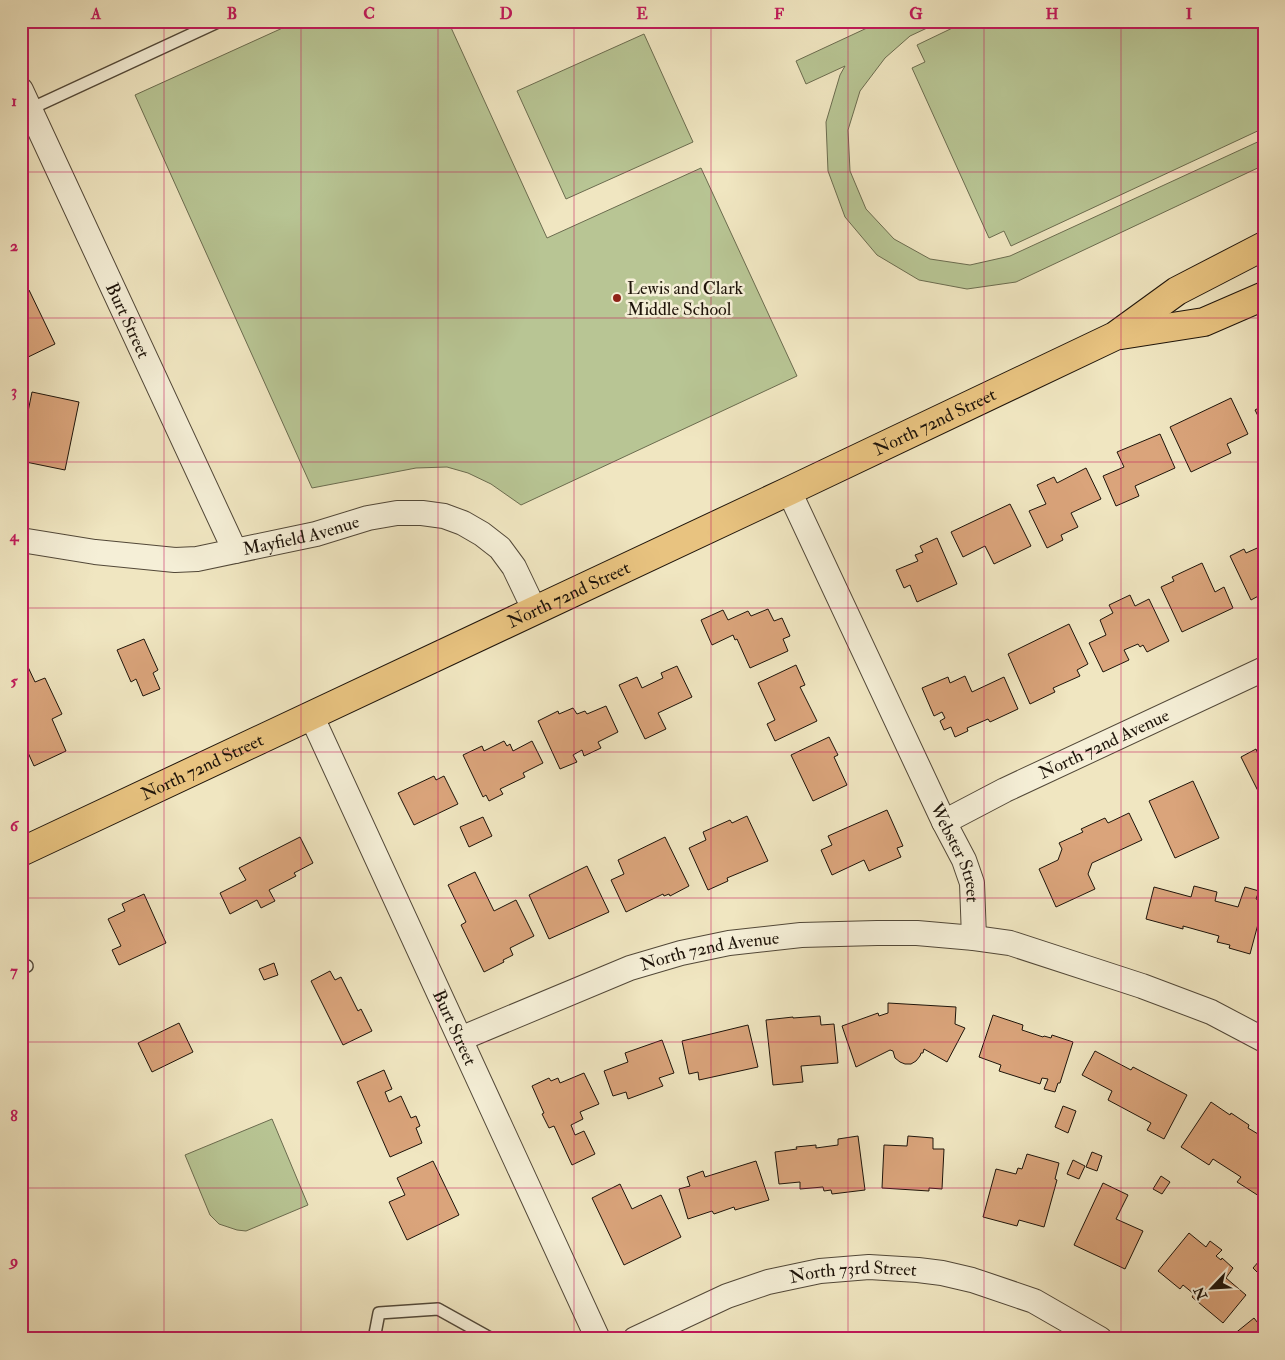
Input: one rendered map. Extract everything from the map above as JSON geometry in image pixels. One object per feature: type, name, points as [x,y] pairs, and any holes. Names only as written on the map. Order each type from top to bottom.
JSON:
[{"type":"main road","name":"North 72nd Street","points":[[21,852],[1115,336],[1177,292],[1264,246]]},
{"type":"main road","name":"North 72nd Street","points":[[1115,336],[1204,322],[1264,296]]},
{"type":"street","name":"Burt Street","points":[[26,100],[235,551]]},
{"type":"street","name":"Webster Street","points":[[789,491],[944,822],[964,860],[972,883],[974,938]]},
{"type":"street","name":"Mayfield Avenue","points":[[21,540],[94,552],[175,560],[197,559],[316,534],[368,518],[397,513],[422,513],[444,516],[463,523],[482,534],[500,548],[514,567],[535,611]]},
{"type":"street","name":"North 72nd Avenue","points":[[944,822],[1005,790],[1264,669]]},
{"type":"street","name":"Burt Street","points":[[311,715],[598,1339]]},
{"type":"street","name":"North 72nd Avenue","points":[[460,1039],[630,968],[681,953],[729,943],[802,935],[877,932],[974,938]]},
{"type":"street","points":[[974,938],[1010,943],[1142,986],[1211,1012],[1264,1040]]},
{"type":"street","name":"North 73rd Street","points":[[636,1339],[728,1296],[768,1282],[820,1272],[869,1267],[942,1273],[972,1280],[1034,1301],[1068,1330],[1100,1339]]},
{"type":"lane","points":[[26,100],[220,21]]},
{"type":"lane","points":[[374,1339],[379,1313],[438,1309],[492,1339]]},
{"type":"green space","points":[[298,21],[448,21],[547,238],[701,168],[797,376],[521,505],[491,484],[468,473],[447,467],[416,468],[312,488],[135,95]]},
{"type":"green space","points":[[882,21],[942,21],[910,36],[885,58],[860,91],[848,130],[850,171],[866,209],[894,239],[930,259],[970,265],[1010,256],[1264,139],[1264,165],[1016,282],[967,289],[919,280],[877,255],[845,217],[828,171],[826,122],[840,75],[845,66],[806,84],[796,61]]},
{"type":"green space","points":[[967,21],[1264,21],[1264,128],[1011,246],[1004,231],[989,238],[912,68],[925,62],[917,45]]},
{"type":"green space","points":[[644,34],[693,142],[566,199],[517,91]]},
{"type":"green space","points":[[272,1119],[308,1205],[246,1231],[219,1224],[210,1215],[185,1155]]},
{"type":"building","points":[[29,290],[55,344],[22,360],[21,293]]},
{"type":"building","points":[[32,392],[79,402],[65,470],[21,461],[21,446]]},
{"type":"building","points":[[1231,398],[1248,434],[1227,444],[1231,453],[1191,472],[1170,427]]},
{"type":"building","points":[[1264,405],[1264,428],[1255,410]]},
{"type":"building","points":[[1160,434],[1175,468],[1135,486],[1139,496],[1116,506],[1103,476],[1124,467],[1117,452]]},
{"type":"building","points":[[1086,468],[1101,499],[1071,513],[1078,527],[1061,535],[1063,540],[1047,548],[1029,511],[1046,504],[1037,485],[1054,477],[1057,483]]},
{"type":"building","points":[[1010,504],[1031,546],[994,564],[985,546],[963,557],[951,532]]},
{"type":"building","points":[[937,538],[957,584],[917,602],[910,585],[904,588],[896,570],[918,561],[915,555],[923,552],[920,546]]},
{"type":"building","points":[[1264,545],[1264,593],[1251,600],[1230,556],[1244,549],[1246,553]]},
{"type":"building","points":[[1202,563],[1215,592],[1224,587],[1233,608],[1182,632],[1161,587],[1174,581],[1172,577]]},
{"type":"building","points":[[1130,595],[1135,606],[1149,599],[1169,641],[1147,652],[1143,645],[1140,647],[1138,644],[1124,650],[1129,660],[1103,672],[1089,643],[1106,635],[1100,620],[1113,613],[1109,605]]},
{"type":"building","points":[[768,609],[774,621],[782,618],[790,636],[783,639],[788,651],[750,668],[737,639],[735,640],[733,635],[712,645],[701,620],[723,610],[728,620],[748,611],[751,616]]},
{"type":"building","points":[[1069,624],[1088,664],[1077,670],[1080,676],[1053,688],[1055,692],[1030,704],[1008,654]]},
{"type":"building","points":[[144,639],[158,670],[153,673],[160,689],[143,696],[136,679],[131,682],[117,650]]},
{"type":"building","points":[[21,652],[35,682],[45,678],[62,714],[52,719],[66,751],[34,766],[21,737]]},
{"type":"building","points":[[796,665],[805,685],[800,687],[817,721],[775,741],[767,724],[775,720],[758,683]]},
{"type":"building","points":[[677,666],[692,697],[658,713],[666,729],[645,739],[619,685],[637,677],[642,688],[663,678],[661,673]]},
{"type":"building","points":[[965,676],[972,692],[1004,677],[1018,709],[990,722],[988,719],[967,728],[968,731],[955,737],[951,727],[944,730],[940,721],[945,718],[942,712],[934,716],[922,688],[948,677],[950,683]]},
{"type":"building","points":[[606,706],[618,732],[598,742],[601,748],[584,756],[582,750],[573,755],[577,762],[560,769],[538,721],[558,711],[559,714],[573,708],[577,714],[585,711],[587,714]]},
{"type":"building","points":[[829,737],[838,755],[834,757],[847,785],[813,801],[791,755]]},
{"type":"building","points":[[504,741],[507,746],[510,744],[513,751],[532,741],[543,763],[523,773],[525,777],[500,789],[503,794],[489,801],[486,795],[483,797],[463,755],[482,746],[484,751]]},
{"type":"building","points":[[1256,749],[1260,759],[1264,757],[1264,795],[1261,797],[1241,757]]},
{"type":"building","points":[[434,776],[436,780],[444,776],[458,804],[414,825],[398,793]]},
{"type":"building","points":[[1193,781],[1219,838],[1175,858],[1149,801]]},
{"type":"building","points":[[887,810],[903,846],[897,848],[901,857],[869,871],[864,860],[832,875],[821,850],[832,845],[828,836]]},
{"type":"building","points":[[1129,813],[1142,840],[1092,863],[1088,874],[1095,889],[1056,907],[1039,869],[1058,860],[1062,849],[1059,843],[1083,832],[1081,829],[1105,818],[1108,823]]},
{"type":"building","points":[[747,816],[768,861],[727,878],[728,881],[708,890],[689,848],[706,840],[703,832],[730,820],[732,823]]},
{"type":"building","points":[[483,817],[492,836],[469,847],[460,827]]},
{"type":"building","points":[[300,837],[313,863],[294,873],[296,876],[269,890],[275,901],[261,908],[257,900],[230,914],[220,893],[246,880],[239,868]]},
{"type":"building","points":[[665,837],[689,886],[670,896],[669,894],[664,896],[663,894],[626,912],[611,880],[624,874],[618,860]]},
{"type":"building","points":[[587,866],[609,912],[549,939],[529,895]]},
{"type":"building","points":[[475,872],[494,911],[516,900],[534,936],[510,948],[513,955],[484,972],[461,925],[466,922],[448,885]]},
{"type":"building","points":[[1194,886],[1217,892],[1215,901],[1238,907],[1245,887],[1259,891],[1256,899],[1263,901],[1250,954],[1229,948],[1230,945],[1217,942],[1219,936],[1183,926],[1183,929],[1146,919],[1154,887],[1191,897]]},
{"type":"building","points":[[144,894],[166,943],[119,965],[112,950],[121,946],[108,919],[125,911],[122,904]]},
{"type":"building","points":[[274,963],[278,975],[264,980],[259,969]]},
{"type":"building","points":[[330,971],[335,980],[341,977],[358,1011],[361,1009],[372,1031],[343,1045],[311,981]]},
{"type":"building","points":[[888,1003],[956,1007],[955,1024],[965,1028],[947,1062],[924,1049],[916,1061],[911,1064],[905,1064],[895,1058],[893,1051],[890,1050],[856,1067],[842,1026],[878,1013],[879,1016],[888,1013]]},
{"type":"building","points":[[993,1015],[1023,1025],[1022,1030],[1043,1037],[1051,1038],[1052,1035],[1073,1042],[1060,1083],[1058,1083],[1055,1092],[1044,1089],[1048,1079],[1042,1078],[1040,1084],[999,1071],[1001,1065],[979,1057]]},
{"type":"building","points":[[820,1016],[821,1025],[834,1024],[838,1063],[801,1066],[803,1082],[773,1085],[766,1020]]},
{"type":"building","points":[[179,1023],[193,1052],[152,1072],[138,1043]]},
{"type":"building","points":[[748,1025],[758,1067],[699,1080],[698,1072],[689,1074],[682,1041]]},
{"type":"building","points":[[662,1040],[674,1073],[659,1078],[663,1086],[628,1099],[626,1092],[613,1096],[604,1071],[628,1062],[625,1053]]},
{"type":"building","points":[[1095,1051],[1131,1070],[1133,1067],[1187,1095],[1164,1139],[1147,1130],[1151,1123],[1108,1100],[1112,1091],[1082,1075]]},
{"type":"building","points":[[384,1070],[392,1089],[385,1092],[389,1102],[401,1096],[411,1118],[416,1116],[420,1126],[416,1128],[422,1143],[390,1157],[357,1082]]},
{"type":"building","points":[[584,1073],[599,1104],[580,1112],[583,1119],[571,1125],[575,1135],[584,1131],[595,1154],[572,1165],[554,1126],[549,1128],[532,1086],[549,1078],[551,1081],[558,1078],[560,1083]]},
{"type":"building","points":[[1211,1102],[1249,1125],[1248,1128],[1264,1136],[1264,1189],[1259,1196],[1237,1182],[1241,1177],[1213,1159],[1209,1165],[1181,1147]]},
{"type":"building","points":[[1063,1106],[1076,1111],[1068,1133],[1055,1127]]},
{"type":"building","points":[[858,1136],[865,1190],[832,1194],[831,1190],[824,1191],[823,1187],[800,1189],[800,1182],[779,1184],[775,1152],[797,1149],[796,1147],[816,1145],[816,1148],[838,1145],[838,1139]]},
{"type":"building","points":[[908,1136],[933,1138],[933,1149],[944,1149],[942,1189],[929,1188],[929,1191],[882,1188],[884,1145],[907,1146]]},
{"type":"building","points":[[1092,1152],[1102,1156],[1097,1171],[1086,1167]]},
{"type":"building","points":[[1027,1154],[1059,1163],[1055,1179],[1057,1180],[1044,1227],[1019,1220],[1017,1226],[983,1217],[996,1169],[1016,1174],[1018,1168],[1022,1169]]},
{"type":"building","points":[[1073,1160],[1085,1166],[1079,1179],[1067,1174]]},
{"type":"building","points":[[433,1161],[459,1215],[407,1240],[389,1202],[405,1195],[397,1178]]},
{"type":"building","points":[[756,1161],[769,1200],[735,1210],[734,1207],[714,1214],[712,1211],[688,1219],[679,1189],[690,1186],[687,1177],[703,1171],[705,1177]]},
{"type":"building","points":[[1161,1176],[1170,1182],[1162,1194],[1153,1189]]},
{"type":"building","points":[[1103,1183],[1128,1195],[1116,1219],[1143,1231],[1125,1269],[1074,1245]]},
{"type":"building","points":[[620,1184],[632,1209],[661,1195],[681,1237],[624,1265],[592,1198]]},
{"type":"building","points":[[1189,1233],[1206,1247],[1210,1241],[1222,1250],[1216,1256],[1221,1260],[1222,1258],[1233,1268],[1226,1278],[1246,1295],[1223,1323],[1192,1297],[1194,1294],[1183,1285],[1180,1289],[1158,1271]]},
{"type":"building","points":[[1260,1260],[1264,1263],[1263,1278],[1253,1268]]},
{"type":"building","points":[[1254,1318],[1264,1331],[1264,1339],[1228,1339]]},
{"type":"place","name":"Lewis and Clark Middle School","points":[[617,298]]}]
